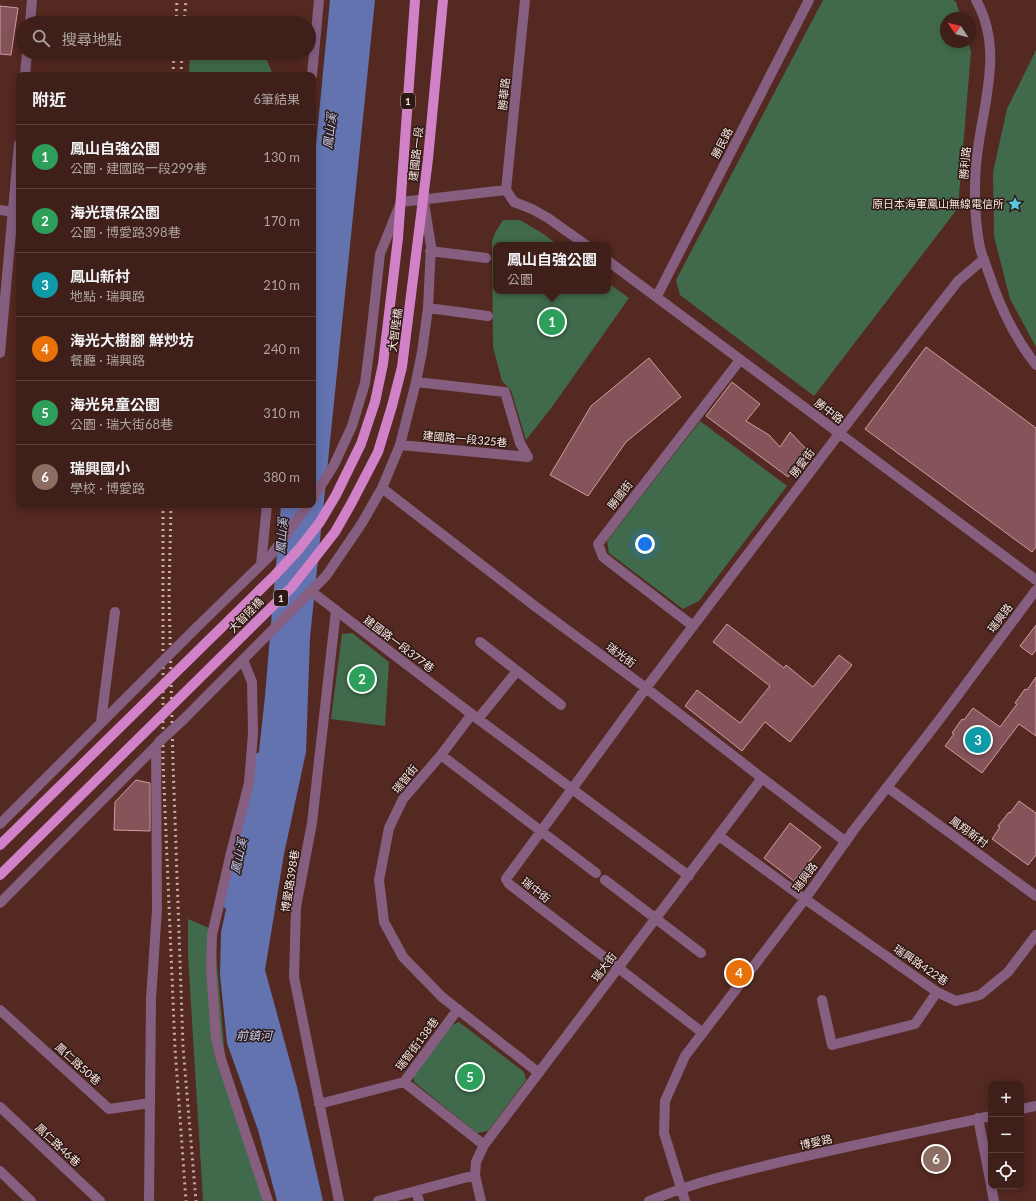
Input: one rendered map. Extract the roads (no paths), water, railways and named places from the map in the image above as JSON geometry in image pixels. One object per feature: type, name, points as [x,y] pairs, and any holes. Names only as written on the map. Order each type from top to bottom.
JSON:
[{"type":"main road","name":"建國路一段","points":[[398,238],[415,0]]},
{"type":"main road","name":"建國路一段","points":[[418,239],[428,159],[443,0]]},
{"type":"main road","name":"大智陸橋","points":[[0,845],[275,575],[299,549],[320,522],[336,495],[361,444],[375,402],[384,364],[398,238]]},
{"type":"main road","name":"大智陸橋","points":[[0,875],[291,588],[335,532],[378,452],[392,406],[402,367],[418,239]]},
{"type":"street","points":[[31,16],[32,0]]},
{"type":"street","points":[[316,32],[319,0]]},
{"type":"street","name":"勝華路","points":[[506,190],[525,0]]},
{"type":"street","name":"勝民路","points":[[657,296],[809,0]]},
{"type":"street","name":"勝利路","points":[[976,0],[983,12],[989,36],[991,64],[976,167],[975,193],[979,243],[994,289],[1005,316],[1036,366]]},
{"type":"street","points":[[25,72],[26,60]]},
{"type":"street","points":[[312,72],[313,60]]},
{"type":"street","points":[[0,353],[16,178]]},
{"type":"street","points":[[316,493],[334,465],[352,426],[365,383],[372,336],[380,254],[401,202],[506,190],[514,202],[532,209],[548,218],[582,242]]},
{"type":"street","points":[[0,903],[309,595],[326,576],[362,523],[382,488],[400,445],[422,352],[428,308],[431,246],[423,199]]},
{"type":"street","points":[[0,210],[13,212]]},
{"type":"street","points":[[430,251],[486,258]]},
{"type":"street","name":"勝愛街","points":[[646,688],[958,280],[984,259]]},
{"type":"street","name":"勝中路","points":[[611,263],[1036,580]]},
{"type":"street","points":[[428,308],[488,316]]},
{"type":"street","name":"勝國街","points":[[694,626],[603,557],[598,544],[740,360]]},
{"type":"street","name":"建國路一段325巷","points":[[400,445],[528,457],[520,444],[505,392],[416,382]]},
{"type":"street","name":"瑞光街","points":[[382,488],[846,842]]},
{"type":"street","points":[[261,565],[267,508]]},
{"type":"street","points":[[0,824],[151,672],[271,555],[306,508]]},
{"type":"street","name":"瑞興路","points":[[686,1201],[664,1133],[665,1101],[685,1056],[805,899],[887,787],[1036,590]]},
{"type":"street","name":"建國路一段377巷","points":[[309,595],[336,610],[475,717]]},
{"type":"street","name":"博愛路398巷","points":[[336,610],[312,823],[296,907],[294,977],[339,1201]]},
{"type":"street","points":[[101,722],[115,612]]},
{"type":"street","points":[[480,642],[561,705]]},
{"type":"street","points":[[243,660],[252,682],[253,733],[249,783],[230,853],[212,935],[211,969],[216,1038],[221,1059],[268,1201]]},
{"type":"street","name":"瑞智街","points":[[518,671],[475,717],[403,799],[389,828],[379,880],[384,922],[403,957],[442,997],[539,1073]]},
{"type":"street","name":"瑞中街","points":[[646,688],[506,879],[509,884],[703,1033]]},
{"type":"street","points":[[475,717],[689,876]]},
{"type":"street","points":[[149,1201],[151,999],[157,909],[158,744]]},
{"type":"street","points":[[441,755],[596,873]]},
{"type":"street","name":"瑞大街","points":[[475,1174],[476,1162],[484,1145],[762,778]]},
{"type":"street","name":"鳳翔新村","points":[[887,787],[1036,896]]},
{"type":"street","name":"瑞興路422巷","points":[[719,836],[937,992],[956,1001],[980,995],[1008,972],[1036,935]]},
{"type":"street","points":[[605,880],[701,954]]},
{"type":"street","points":[[822,1000],[832,1045],[915,1024],[937,992]]},
{"type":"street","name":"鳳仁路50巷","points":[[0,1010],[110,1109],[150,1103]]},
{"type":"street","name":"瑞智街138巷","points":[[319,1104],[404,1082],[458,1010]]},
{"type":"street","points":[[404,1082],[484,1145]]},
{"type":"street","points":[[1024,1108],[1036,1106]]},
{"type":"street","name":"鳳仁路46巷","points":[[0,1107],[100,1201]]},
{"type":"street","name":"博愛路","points":[[649,1201],[682,1188],[725,1175],[867,1142],[988,1116]]},
{"type":"street","points":[[978,1118],[988,1170]]},
{"type":"street","points":[[0,1171],[31,1201]]},
{"type":"street","points":[[378,1201],[475,1174],[481,1201]]},
{"type":"street","points":[[992,1189],[994,1201]]},
{"type":"street","points":[[416,1191],[419,1201]]},
{"type":"water","name":"前鎮河","points":[[330,0],[375,0],[310,638],[306,752],[284,854],[265,970],[297,1087],[323,1201],[277,1201],[258,1130],[227,1043],[220,975],[221,932],[234,873],[251,825],[265,696],[281,508],[316,508],[316,145]]},
{"type":"waterway","name":"鳳山溪","points":[[231,899],[236,859],[262,763]]},
{"type":"railway","points":[[176,16],[177,0]]},
{"type":"railway","points":[[185,16],[186,0]]},
{"type":"railway","points":[[173,72],[174,60]]},
{"type":"railway","points":[[181,72],[182,60]]},
{"type":"railway","points":[[163,508],[163,763],[175,1048],[186,1201]]},
{"type":"railway","points":[[171,508],[169,594],[183,1047],[196,1201]]},
{"type":"place","name":"原日本海軍鳳山無線電信所","points":[[1015,204]]},
{"type":"place","name":"鳳山自強公園","points":[[552,322]]},
{"type":"place","name":"海光環保公園","points":[[362,679]]},
{"type":"place","name":"鳳山新村","points":[[978,740]]},
{"type":"place","name":"海光大樹腳 鮮炒坊","points":[[739,973]]},
{"type":"place","name":"海光兒童公園","points":[[470,1077]]},
{"type":"place","name":"瑞興國小","points":[[936,1159]]}]
